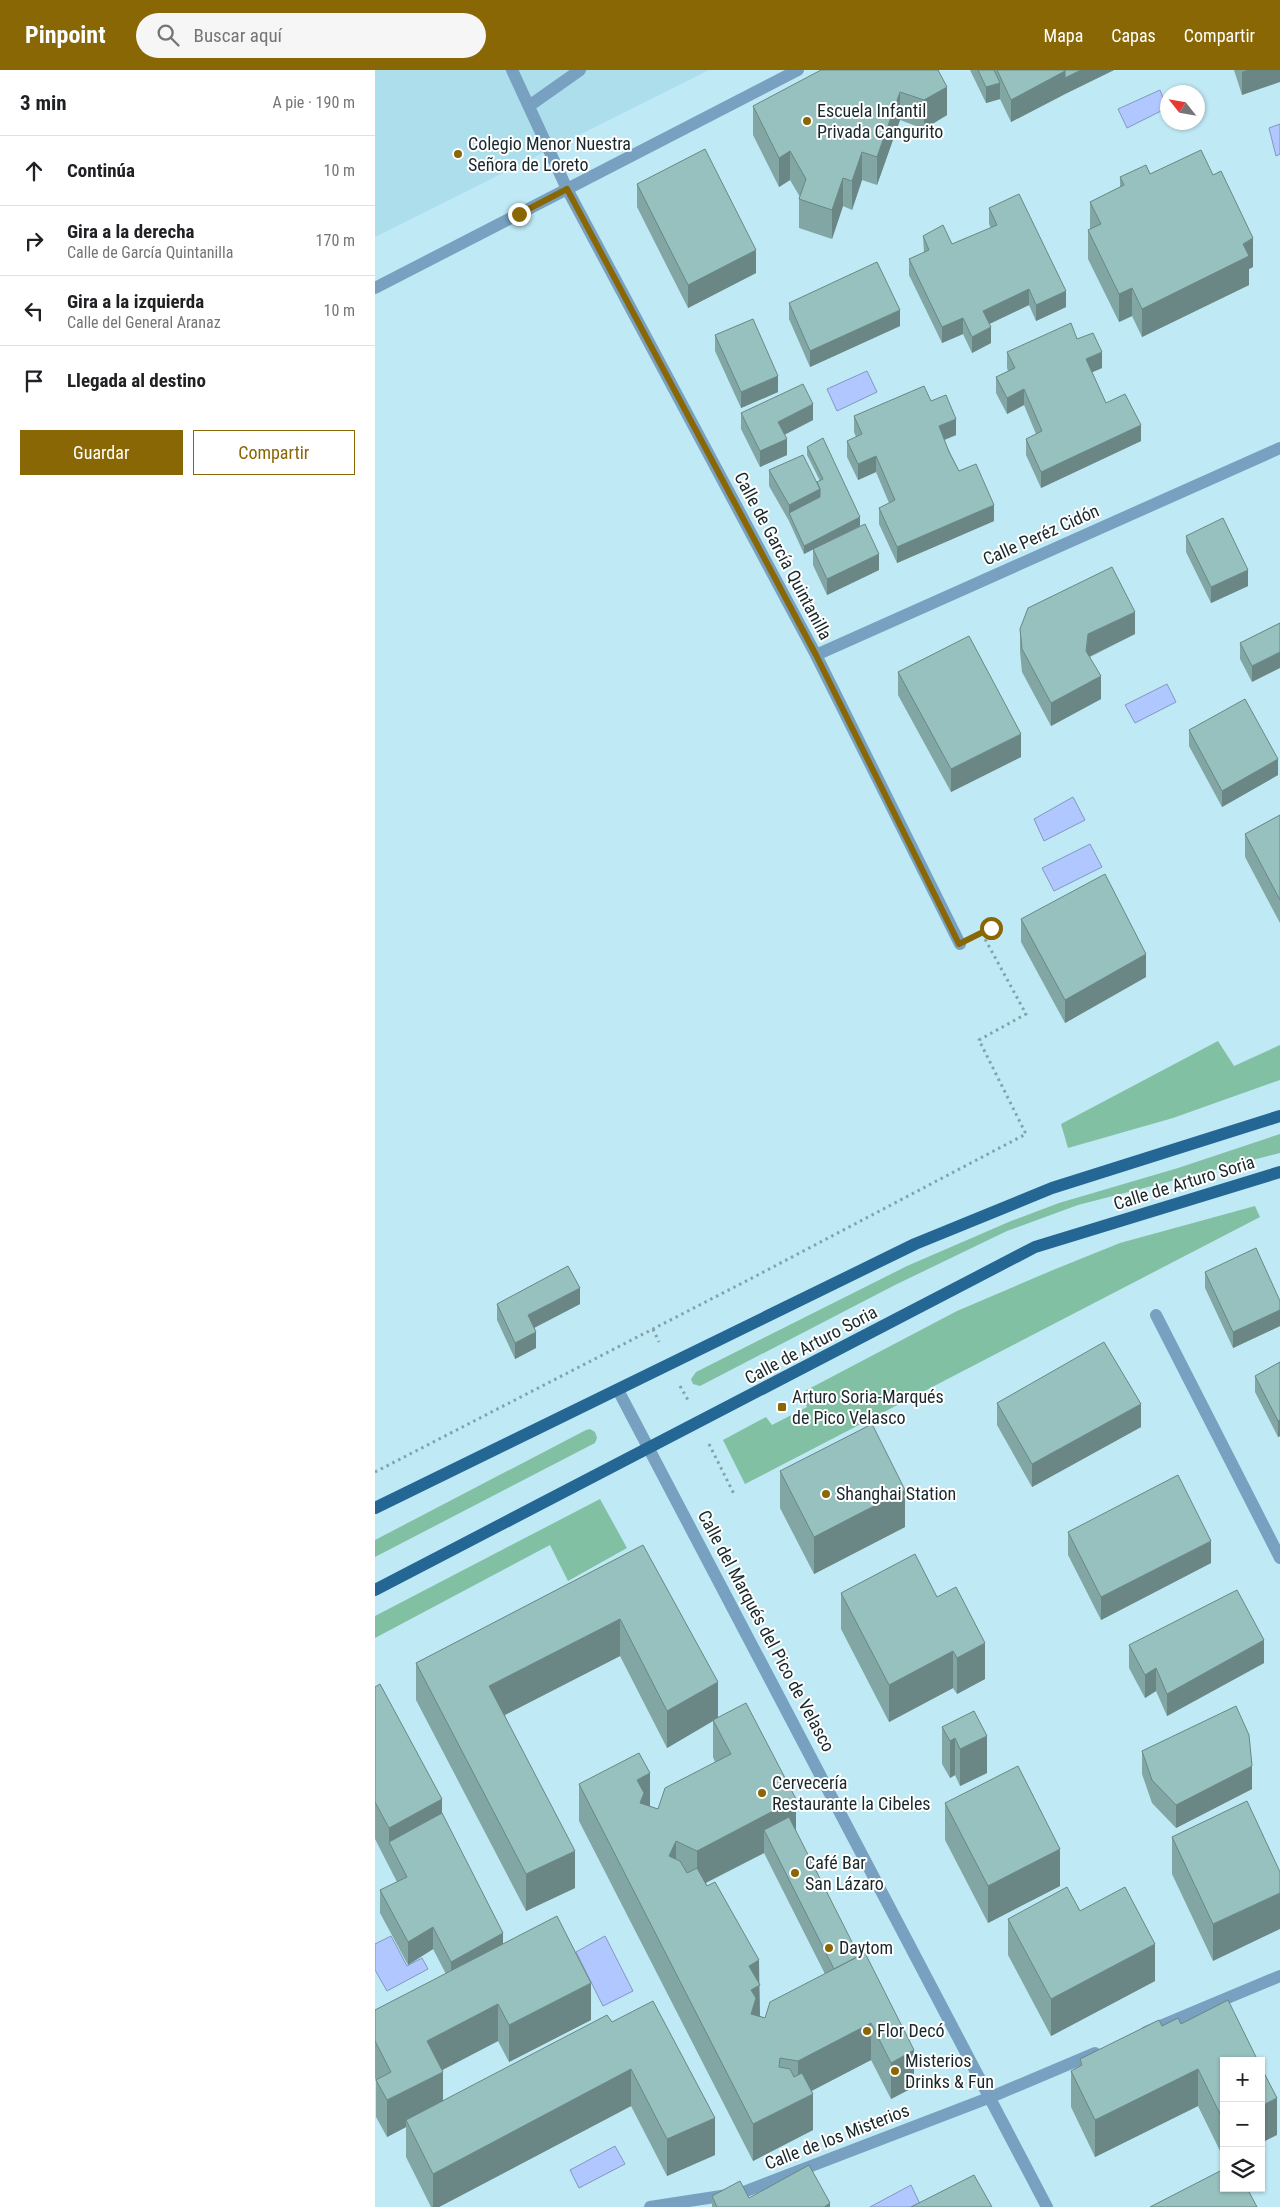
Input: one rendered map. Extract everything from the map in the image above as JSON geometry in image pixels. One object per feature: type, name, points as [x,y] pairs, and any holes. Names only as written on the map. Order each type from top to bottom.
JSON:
[{"type":"main road","name":"Calle de Arturo Soria","points":[[375,1508],[915,1244],[1052,1188],[1280,1116]]},
{"type":"main road","name":"Calle de Arturo Soria","points":[[375,1590],[1035,1247],[1280,1172]]},
{"type":"street","name":"Calle de García Quintanilla","points":[[512,70],[567,189],[816,655],[959,944]]},
{"type":"street","points":[[529,106],[580,70]]},
{"type":"street","points":[[375,288],[798,70]]},
{"type":"street","name":"Calle Peréz Cidón","points":[[816,655],[1280,448]]},
{"type":"street","points":[[1156,1315],[1280,1558]]},
{"type":"street","name":"Calle del Marqués del Pico de Velasco","points":[[618,1390],[991,2097],[1047,2207]]},
{"type":"street","points":[[1135,2036],[1280,1976]]},
{"type":"street","name":"Calle de los Misterios","points":[[650,2207],[741,2193],[991,2097],[1109,2048]]},
{"type":"path","points":[[959,944],[991,928]]},
{"type":"path","points":[[375,1472],[755,1277],[1026,1134],[979,1040],[1026,1014],[981,934]]},
{"type":"shaded area","name":"Colegio Menor Nuestra Señora de Loreto","points":[[375,70],[709,70],[375,237]]},
{"type":"green space","points":[[1218,1041],[1234,1066],[1280,1045],[1280,1080],[1173,1118],[1068,1148],[1061,1124]]},
{"type":"green space","points":[[1280,1134],[1280,1153],[1078,1205],[1007,1231],[895,1285],[700,1386],[693,1384],[691,1379],[696,1372],[907,1266],[1011,1221],[1059,1203],[1178,1168]]},
{"type":"green space","points":[[1255,1206],[1260,1217],[745,1484],[723,1440],[766,1417],[772,1425],[807,1407],[801,1393],[957,1311],[1120,1243]]},
{"type":"green space","points":[[590,1429],[595,1432],[597,1438],[595,1443],[375,1557],[375,1540]]},
{"type":"green space","points":[[600,1499],[627,1548],[568,1581],[550,1545],[375,1638],[375,1616]]},
{"type":"water","points":[[1160,90],[1160,112],[1127,128],[1118,109]]},
{"type":"water","points":[[1280,124],[1280,154],[1276,156],[1269,128]]},
{"type":"water","points":[[867,371],[877,392],[837,411],[827,389]]},
{"type":"water","points":[[1167,684],[1176,702],[1135,723],[1125,705]]},
{"type":"water","points":[[1073,797],[1085,820],[1044,841],[1034,819]]},
{"type":"water","points":[[1090,844],[1102,867],[1054,891],[1042,868]]},
{"type":"water","points":[[391,1936],[407,1966],[422,1958],[428,1969],[387,1991],[375,1970],[375,1944]]},
{"type":"water","points":[[605,1936],[633,1991],[603,2006],[576,1952]]},
{"type":"water","points":[[615,2146],[625,2164],[579,2188],[570,2170]]},
{"type":"water","points":[[911,2185],[920,2204],[914,2207],[870,2207]]},
{"type":"building","points":[[821,70],[938,70],[947,87],[924,100],[900,92],[877,157],[862,152],[852,181],[843,178],[832,210],[799,199],[806,179],[790,151],[779,158],[753,106]]},
{"type":"building","points":[[978,70],[994,70],[1000,83],[986,87]]},
{"type":"building","points":[[997,70],[1065,70],[1065,71],[1011,100]]},
{"type":"building","points":[[1065,70],[1081,70],[1065,78]]},
{"type":"building","points":[[705,149],[756,250],[688,285],[637,184]]},
{"type":"building","points":[[1201,150],[1213,175],[1221,171],[1253,238],[1243,244],[1249,256],[1142,309],[1132,288],[1119,294],[1088,230],[1101,224],[1090,202],[1124,185],[1120,177],[1146,165],[1150,174]]},
{"type":"building","points":[[1019,194],[1066,291],[1036,305],[1029,289],[983,311],[991,327],[972,337],[963,318],[942,327],[909,259],[929,250],[923,236],[943,225],[952,244],[997,225],[989,208]]},
{"type":"building","points":[[877,262],[900,310],[810,351],[789,303]]},
{"type":"building","points":[[753,319],[778,376],[741,392],[715,335]]},
{"type":"building","points":[[1071,323],[1077,339],[1093,333],[1102,352],[1086,359],[1106,403],[1125,394],[1141,425],[1041,472],[1026,439],[1042,431],[1024,389],[1007,398],[996,377],[1015,368],[1007,352]]},
{"type":"building","points":[[803,384],[813,404],[778,422],[787,439],[760,451],[741,413]]},
{"type":"building","points":[[924,386],[931,401],[946,395],[956,419],[939,426],[949,452],[959,471],[976,464],[994,505],[897,547],[879,508],[895,500],[876,456],[858,464],[847,441],[862,434],[854,416]]},
{"type":"building","points":[[823,438],[860,517],[804,546],[789,513],[820,497],[820,489],[817,482],[823,479],[807,447]]},
{"type":"building","points":[[803,455],[820,489],[789,505],[769,470]]},
{"type":"building","points":[[1223,518],[1248,570],[1211,587],[1186,536]]},
{"type":"building","points":[[865,524],[879,554],[827,579],[813,549]]},
{"type":"building","points":[[1112,567],[1135,612],[1088,634],[1086,651],[1101,676],[1051,703],[1022,649],[1020,629],[1028,608]]},
{"type":"building","points":[[1280,623],[1280,652],[1252,666],[1240,643]]},
{"type":"building","points":[[969,636],[1021,734],[951,769],[898,672]]},
{"type":"building","points":[[1245,699],[1278,759],[1222,791],[1189,730]]},
{"type":"building","points":[[1280,815],[1280,900],[1245,834]]},
{"type":"building","points":[[1105,874],[1146,954],[1065,1000],[1021,919]]},
{"type":"building","points":[[1256,1248],[1280,1301],[1280,1310],[1233,1332],[1205,1272]]},
{"type":"building","points":[[568,1266],[580,1288],[528,1315],[536,1332],[515,1343],[497,1304]]},
{"type":"building","points":[[1104,1342],[1141,1404],[1032,1464],[997,1403]]},
{"type":"building","points":[[1280,1362],[1280,1420],[1278,1421],[1255,1376]]},
{"type":"building","points":[[872,1424],[905,1490],[814,1537],[780,1471]]},
{"type":"building","points":[[1178,1475],[1211,1541],[1101,1597],[1068,1532]]},
{"type":"building","points":[[643,1545],[718,1682],[667,1711],[620,1619],[489,1686],[575,1851],[526,1874],[416,1663]]},
{"type":"building","points":[[915,1554],[937,1597],[956,1587],[985,1643],[957,1658],[953,1651],[889,1685],[841,1593]]},
{"type":"building","points":[[1237,1590],[1264,1640],[1167,1694],[1156,1668],[1145,1675],[1129,1645]]},
{"type":"building","points":[[380,1684],[442,1799],[389,1828],[375,1802],[375,1687]]},
{"type":"building","points":[[746,1703],[796,1799],[697,1851],[676,1841],[669,1856],[680,1861],[687,1873],[697,1868],[707,1886],[715,1882],[759,1960],[749,1966],[760,1985],[751,1990],[756,1998],[751,2014],[765,2018],[770,2002],[865,1953],[914,2050],[891,2063],[871,2023],[798,2061],[780,2058],[779,2067],[790,2069],[794,2077],[802,2073],[813,2094],[753,2124],[579,1784],[639,1753],[650,1773],[637,1780],[644,1793],[640,1803],[658,1809],[665,1788],[731,1754],[713,1720]]},
{"type":"building","points":[[1236,1706],[1249,1735],[1252,1766],[1176,1805],[1152,1780],[1142,1751]]},
{"type":"building","points":[[974,1711],[987,1736],[960,1749],[955,1738],[950,1741],[942,1727]]},
{"type":"building","points":[[1018,1766],[1060,1849],[988,1886],[945,1803]]},
{"type":"building","points":[[1247,1801],[1280,1872],[1280,1893],[1213,1924],[1172,1837]]},
{"type":"building","points":[[442,1813],[503,1933],[451,1962],[433,1927],[408,1942],[380,1890],[407,1877],[389,1842]]},
{"type":"building","points":[[789,1817],[859,1956],[834,1969],[764,1830]]},
{"type":"building","points":[[1067,1887],[1080,1911],[1125,1887],[1155,1944],[1051,1999],[1008,1919]]},
{"type":"building","points":[[557,1916],[591,1983],[509,2025],[498,2004],[427,2041],[443,2072],[387,2100],[376,2080],[391,2072],[375,2041],[375,2010]]},
{"type":"building","points":[[1228,2000],[1256,2057],[1220,2057],[1220,2114],[1198,2069],[1095,2120],[1071,2071],[1082,2065],[1080,2059],[1159,2020],[1162,2026],[1178,2018],[1181,2024]]},
{"type":"building","points":[[653,2001],[715,2118],[667,2139],[631,2069],[433,2174],[406,2120],[607,2015],[612,2022]]},
{"type":"building","points":[[1265,2075],[1277,2098],[1265,2104]]},
{"type":"building","points":[[809,2165],[830,2203],[824,2207],[717,2207],[712,2196],[740,2181],[749,2198]]},
{"type":"building","points":[[1220,2171],[1220,2192],[1249,2192],[1257,2207],[1150,2207]]},
{"type":"building","points":[[974,2175],[992,2207],[911,2207]]},
{"type":"place","name":"Escuela Infantil Privada Cangurito","points":[[807,121]]},
{"type":"place","name":"Colegio Menor Nuestra Señora de Loreto","points":[[458,154]]},
{"type":"place","name":"Arturo Soria-Marqués de Pico Velasco","points":[[782,1407]]},
{"type":"place","name":"Shanghai Station","points":[[826,1494]]},
{"type":"place","name":"Cervecería Restaurante la Cibeles","points":[[762,1793]]},
{"type":"place","name":"Café Bar San Lázaro","points":[[795,1873]]},
{"type":"place","name":"Daytom","points":[[829,1948]]},
{"type":"place","name":"Flor Decó","points":[[867,2031]]},
{"type":"place","name":"Misterios Drinks & Fun","points":[[895,2071]]},
{"type":"route","points":[[519,214],[567,189],[816,655],[959,944],[991,928]]}]
